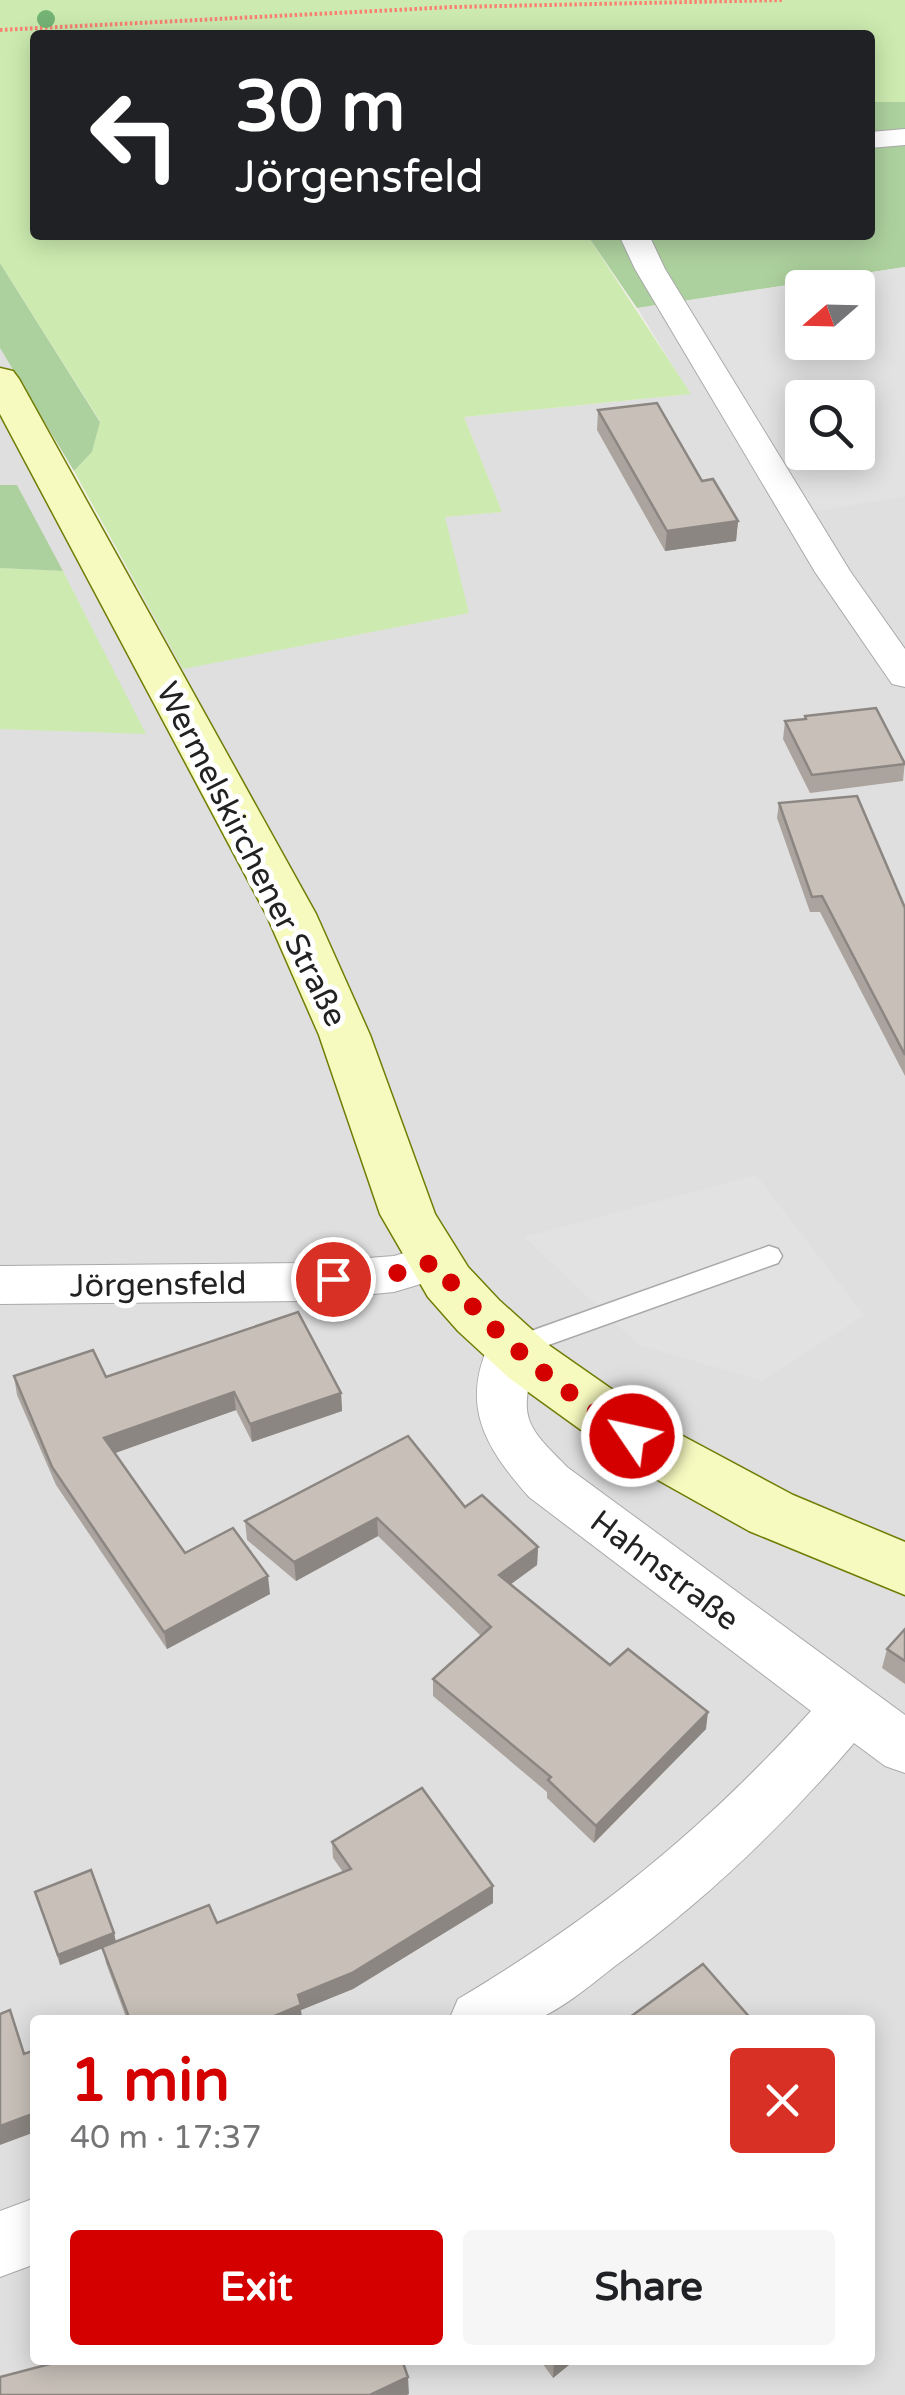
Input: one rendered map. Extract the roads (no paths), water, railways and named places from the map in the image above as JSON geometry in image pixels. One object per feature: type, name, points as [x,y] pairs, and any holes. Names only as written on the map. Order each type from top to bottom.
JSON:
[{"type":"main road","name":"Wermelskirchener Straße","points":[[0,379],[290,914],[333,1005],[399,1192],[434,1262],[464,1300],[512,1348],[604,1418],[690,1473],[821,1538],[905,1569]]},
{"type":"street","points":[[875,140],[905,138]]},
{"type":"street","points":[[636,240],[650,269],[833,572],[905,676]]},
{"type":"street","name":"Jörgensfeld","points":[[0,1285],[302,1282],[394,1274],[434,1262]]},
{"type":"street","name":"Hahnstraße","points":[[512,1348],[498,1390],[504,1423],[514,1445],[548,1482],[905,1748]]},
{"type":"street","points":[[489,2015],[671,1886],[736,1832],[849,1709]]},
{"type":"street","points":[[0,2244],[30,2233]]},
{"type":"lane","points":[[512,1348],[769,1256]]}]
